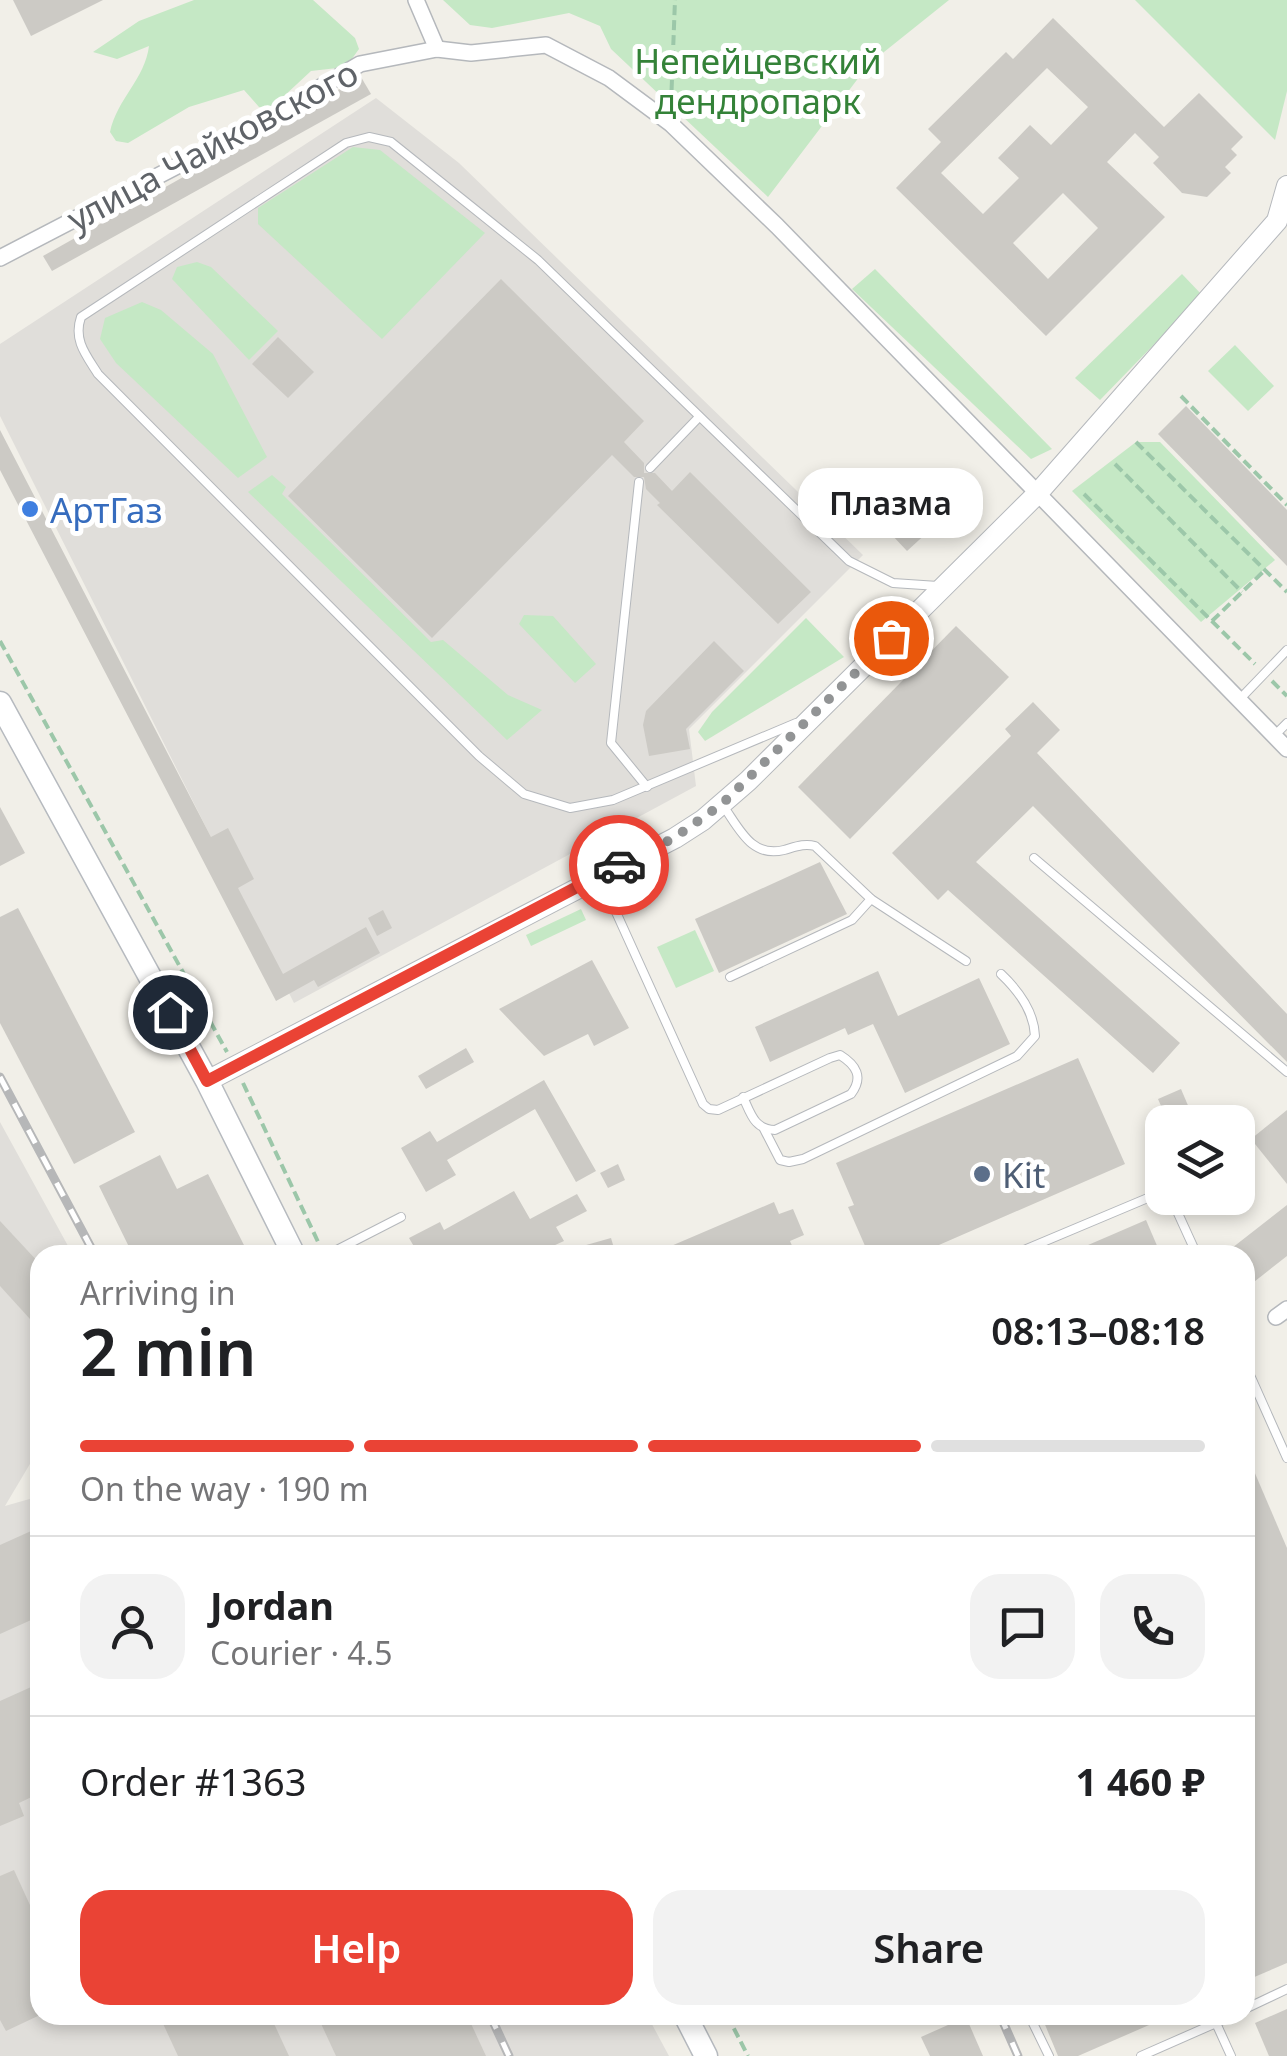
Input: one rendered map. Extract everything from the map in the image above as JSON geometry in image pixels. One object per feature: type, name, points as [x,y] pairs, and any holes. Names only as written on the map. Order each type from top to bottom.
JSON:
[{"type":"main road","points":[[0,703],[207,1081],[289,1245]]},
{"type":"main road","points":[[690,2025],[706,2056]]},
{"type":"street","points":[[416,0],[436,49]]},
{"type":"street","name":"улица Чайковского","points":[[0,258],[256,125],[360,64],[436,49],[471,53],[546,46],[609,78],[671,124],[777,226],[1287,750]]},
{"type":"street","points":[[207,1081],[674,838],[722,804],[1037,494],[1277,221],[1287,186]]},
{"type":"lane","points":[[815,716],[613,800],[570,808],[524,794],[479,756],[98,374],[76,331],[81,317],[346,144],[369,138],[391,142],[538,260],[849,561],[893,583],[942,586]]},
{"type":"lane","points":[[650,468],[699,416]]},
{"type":"lane","points":[[639,482],[611,743],[648,787]]},
{"type":"lane","points":[[1238,701],[1287,650]]},
{"type":"lane","points":[[1274,736],[1287,723]]},
{"type":"lane","points":[[722,804],[755,848],[764,853],[815,846],[871,899],[966,961]]},
{"type":"lane","points":[[1034,858],[1287,1072]]},
{"type":"lane","points":[[599,875],[702,1104],[718,1110],[840,1055],[852,1063],[858,1074],[858,1085],[852,1094],[775,1130],[764,1130]]},
{"type":"lane","points":[[730,977],[852,920],[871,899]]},
{"type":"lane","points":[[743,1097],[754,1122],[764,1130],[780,1160],[803,1159],[1018,1056],[1035,1036],[1034,1020],[1001,974]]},
{"type":"lane","points":[[1036,1245],[1145,1199]]},
{"type":"lane","points":[[1179,1215],[1192,1245]]},
{"type":"lane","points":[[345,1245],[400,1217]]},
{"type":"lane","points":[[1255,1386],[1287,1458]]},
{"type":"lane","points":[[1255,2005],[1287,1989]]},
{"type":"lane","points":[[1034,2025],[1049,2056]]},
{"type":"lane","points":[[1141,2056],[1203,2025]]},
{"type":"lane","points":[[1217,2025],[1230,2056]]},
{"type":"path","points":[[671,124],[676,0]]},
{"type":"path","points":[[1181,396],[1287,505]]},
{"type":"path","points":[[1136,442],[1287,592]]},
{"type":"path","points":[[1115,464],[1242,592]]},
{"type":"path","points":[[1084,494],[1287,696]]},
{"type":"path","points":[[1212,621],[1264,570]]},
{"type":"path","points":[[0,641],[235,1066],[321,1245]]},
{"type":"path","points":[[732,2025],[748,2056]]},
{"type":"shaded area","points":[[376,98],[459,163],[863,555],[689,729],[696,786],[294,1003],[0,416],[0,344]]},
{"type":"shaded area","points":[[0,1122],[68,1245],[30,1245],[30,1464],[5,1506],[30,1499],[30,2025],[652,2025],[669,2056],[0,2056]]},
{"type":"green space","points":[[194,0],[313,0],[355,38],[359,49],[346,67],[311,71],[269,110],[259,107],[244,90],[189,107],[128,143],[116,141],[110,132],[114,120],[142,69],[149,46],[117,59],[93,52],[139,21]]},
{"type":"green space","name":"Непейцевский дендропарк","points":[[443,0],[949,0],[869,64],[768,197],[611,49],[600,26],[569,13],[492,28],[470,25]]},
{"type":"green space","points":[[1135,0],[1287,0],[1287,91],[1275,140]]},
{"type":"green space","points":[[353,147],[380,150],[485,233],[382,339],[258,224],[258,208]]},
{"type":"green space","points":[[197,262],[211,267],[278,331],[249,360],[172,279],[177,267]]},
{"type":"green space","points":[[875,269],[1052,449],[1031,459],[852,289]]},
{"type":"green space","points":[[1182,274],[1202,295],[1100,400],[1075,378]]},
{"type":"green space","points":[[142,302],[161,310],[213,354],[267,457],[238,478],[116,363],[100,339],[105,318]]},
{"type":"green space","points":[[1235,345],[1274,386],[1248,411],[1208,371]]},
{"type":"green space","points":[[1136,442],[1160,442],[1275,560],[1201,622],[1072,491]]},
{"type":"green space","points":[[272,475],[286,487],[282,494],[431,642],[443,640],[508,695],[542,710],[507,740],[248,492]]},
{"type":"green space","points":[[524,615],[553,616],[596,664],[575,683],[519,624]]},
{"type":"green space","points":[[806,618],[844,657],[705,741],[698,732],[712,712]]},
{"type":"green space","points":[[581,909],[586,920],[531,946],[526,935]]},
{"type":"green space","points":[[695,930],[714,971],[676,988],[657,947]]},
{"type":"building","points":[[13,0],[103,0],[31,36]]},
{"type":"building","points":[[1053,18],[1164,127],[1199,93],[1243,137],[1231,149],[1237,155],[1225,167],[1231,173],[1207,197],[1182,193],[1153,163],[1159,157],[1135,133],[1107,162],[1165,217],[1046,336],[896,188],[941,142],[928,129],[1006,52],[1013,59]],"holes":[[[1047,68],[1088,107],[1051,145],[1030,125],[998,158],[1019,178],[983,214],[941,173]],[[1063,193],[1098,228],[1048,279],[1013,243]]]},
{"type":"building","points":[[361,77],[371,94],[52,271],[43,256]]},
{"type":"building","points":[[501,279],[644,421],[624,442],[644,463],[644,473],[655,473],[672,491],[690,472],[811,592],[778,624],[657,505],[660,503],[646,489],[644,477],[634,477],[612,455],[432,638],[288,496]]},
{"type":"building","points":[[278,337],[314,372],[288,398],[252,364]]},
{"type":"building","points":[[1186,406],[1287,510],[1287,566],[1158,434]]},
{"type":"building","points":[[0,430],[211,837],[228,828],[254,879],[238,888],[283,974],[366,927],[380,953],[318,987],[314,980],[276,1001],[0,470]]},
{"type":"building","points":[[882,479],[930,530],[907,551],[859,500]]},
{"type":"building","points":[[956,626],[1009,677],[850,839],[798,787]]},
{"type":"building","points":[[714,641],[744,671],[686,729],[690,749],[649,756],[643,725],[646,711]]},
{"type":"building","points":[[1033,702],[1060,730],[1037,753],[1287,1014],[1287,1062],[1033,806],[976,862],[1180,1043],[1153,1073],[948,890],[938,900],[892,853],[1011,736],[1005,729]]},
{"type":"building","points":[[0,807],[25,853],[0,866]]},
{"type":"building","points":[[820,862],[847,914],[719,973],[695,919]]},
{"type":"building","points":[[18,908],[135,1132],[74,1164],[0,1023],[0,917]]},
{"type":"building","points":[[383,910],[392,928],[377,936],[368,918]]},
{"type":"building","points":[[592,960],[629,1028],[594,1046],[588,1034],[544,1056],[499,1009]]},
{"type":"building","points":[[878,971],[898,1016],[979,978],[1010,1044],[905,1093],[873,1024],[848,1035],[845,1028],[770,1062],[755,1027]]},
{"type":"building","points":[[466,1048],[474,1062],[426,1089],[418,1076]]},
{"type":"building","points":[[1078,1058],[1125,1164],[939,1245],[865,1245],[848,1207],[854,1205],[836,1163]]},
{"type":"building","points":[[544,1080],[596,1171],[576,1182],[535,1109],[447,1160],[456,1175],[426,1192],[401,1148],[430,1131],[437,1142]]},
{"type":"building","points":[[1181,1089],[1188,1105],[1161,1105],[1158,1099]]},
{"type":"building","points":[[1287,1110],[1287,1184],[1255,1144],[1255,1136]]},
{"type":"building","points":[[160,1155],[177,1189],[208,1174],[244,1245],[128,1245],[99,1186]]},
{"type":"building","points":[[618,1164],[625,1180],[608,1188],[600,1173]]},
{"type":"building","points":[[514,1191],[530,1219],[577,1194],[587,1211],[556,1227],[564,1241],[555,1245],[413,1245],[409,1238],[440,1222],[444,1230]]},
{"type":"building","points":[[774,1202],[779,1214],[793,1209],[804,1235],[790,1241],[792,1245],[673,1245]]},
{"type":"building","points":[[1287,1205],[1287,1256],[1255,1281],[1255,1245],[1236,1245]]},
{"type":"building","points":[[1146,1220],[1157,1245],[1088,1245]]},
{"type":"building","points":[[0,1221],[30,1253],[30,1319],[0,1286]]},
{"type":"building","points":[[611,1238],[613,1245],[586,1245]]},
{"type":"building","points":[[1255,1473],[1287,1548],[1287,1963],[1255,1977]]},
{"type":"building","points":[[30,1532],[30,1620],[0,1634],[0,1545]]},
{"type":"building","points":[[30,1688],[30,1798],[19,1803],[24,1816],[0,1826],[0,1701]]},
{"type":"building","points":[[14,1870],[30,1905],[30,2020],[6,2031],[0,2020],[0,1876]]},
{"type":"building","points":[[1287,2009],[1287,2056],[1269,2056],[1255,2023]]},
{"type":"building","points":[[164,2025],[275,2025],[289,2056],[178,2056]]},
{"type":"building","points":[[322,2025],[472,2025],[486,2056],[336,2056]]},
{"type":"building","points":[[948,2025],[969,2025],[983,2056],[930,2056],[921,2037]]},
{"type":"building","points":[[1045,2025],[1149,2025],[1078,2056],[1058,2056]]},
{"type":"railway","points":[[0,1077],[90,1245]]},
{"type":"railway","points":[[495,2025],[509,2056]]},
{"type":"railway","points":[[1004,2025],[1018,2056]]},
{"type":"way so far","points":[[619,865],[674,838],[722,804],[891,638]]},
{"type":"place","name":"АртГаз","points":[[30,509]]},
{"type":"place","name":"Плазма","points":[[891,638]]},
{"type":"place","name":"Kit","points":[[982,1174]]},
{"type":"route","points":[[170,1012],[207,1081],[619,865]]}]
